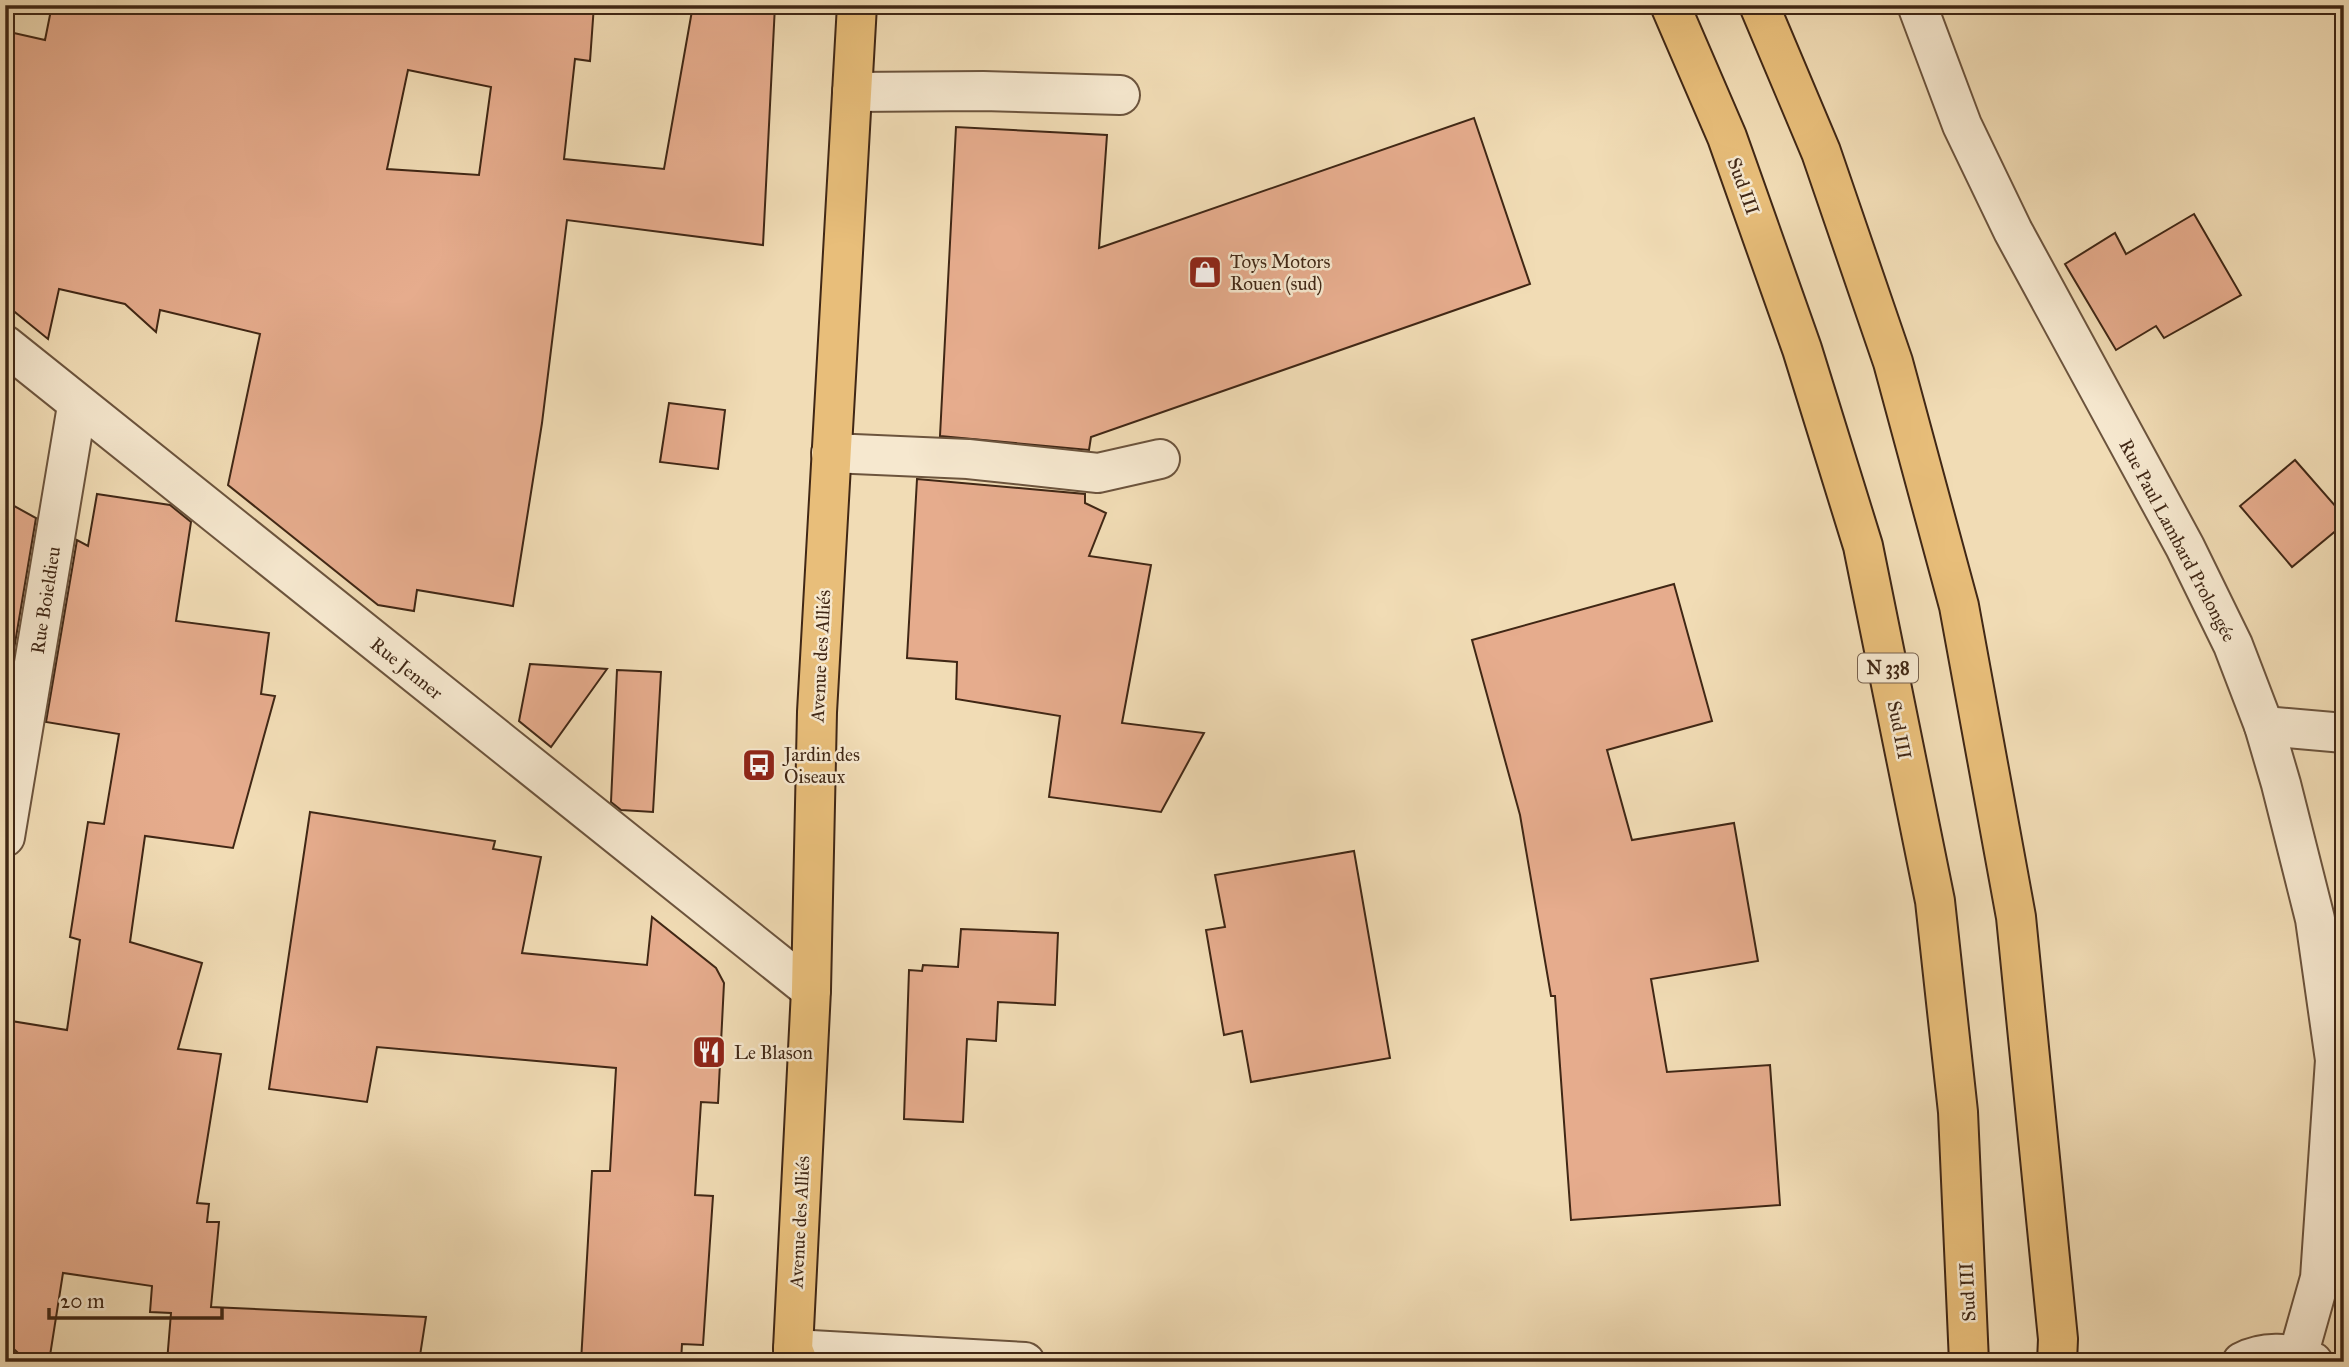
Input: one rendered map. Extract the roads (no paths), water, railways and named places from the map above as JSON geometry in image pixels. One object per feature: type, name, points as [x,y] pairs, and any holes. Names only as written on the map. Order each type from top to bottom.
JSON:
[{"type":"main road","name":"Avenue des Alliés","points":[[791,1357],[811,990],[817,712],[857,5]]},
{"type":"main road","name":"Sud III","points":[[1670,5],[1727,137],[1802,349],[1863,546],[1935,901],[1958,1112],[1969,1362]]},
{"type":"main road","points":[[1759,5],[1821,152],[1893,362],[1959,606],[2016,916],[2057,1325],[2057,1362]]},
{"type":"street","name":"Rue Paul Lambard Prolongée","points":[[1917,5],[1962,125],[2013,231],[2185,547],[2233,645],[2264,726],[2315,919],[2335,1060],[2320,1278],[2305,1359]]},
{"type":"street","points":[[852,92],[983,91],[1120,95]]},
{"type":"street","name":"Rue Jenner","points":[[5,345],[77,406],[811,990]]},
{"type":"street","name":"Rue Boieldieu","points":[[5,837],[77,406]]},
{"type":"street","points":[[831,453],[968,459],[1098,473],[1160,459]]},
{"type":"street","points":[[2264,726],[2344,733]]},
{"type":"street","points":[[2242,1362],[2274,1353],[2305,1359]]},
{"type":"street","points":[[791,1357],[1026,1362]]},
{"type":"place","name":"Toys Motors Rouen (sud)","points":[[1205,272]]},
{"type":"place","name":"Jardin des Oiseaux","points":[[759,765]]},
{"type":"place","name":"Le Blason","points":[[709,1052]]}]
